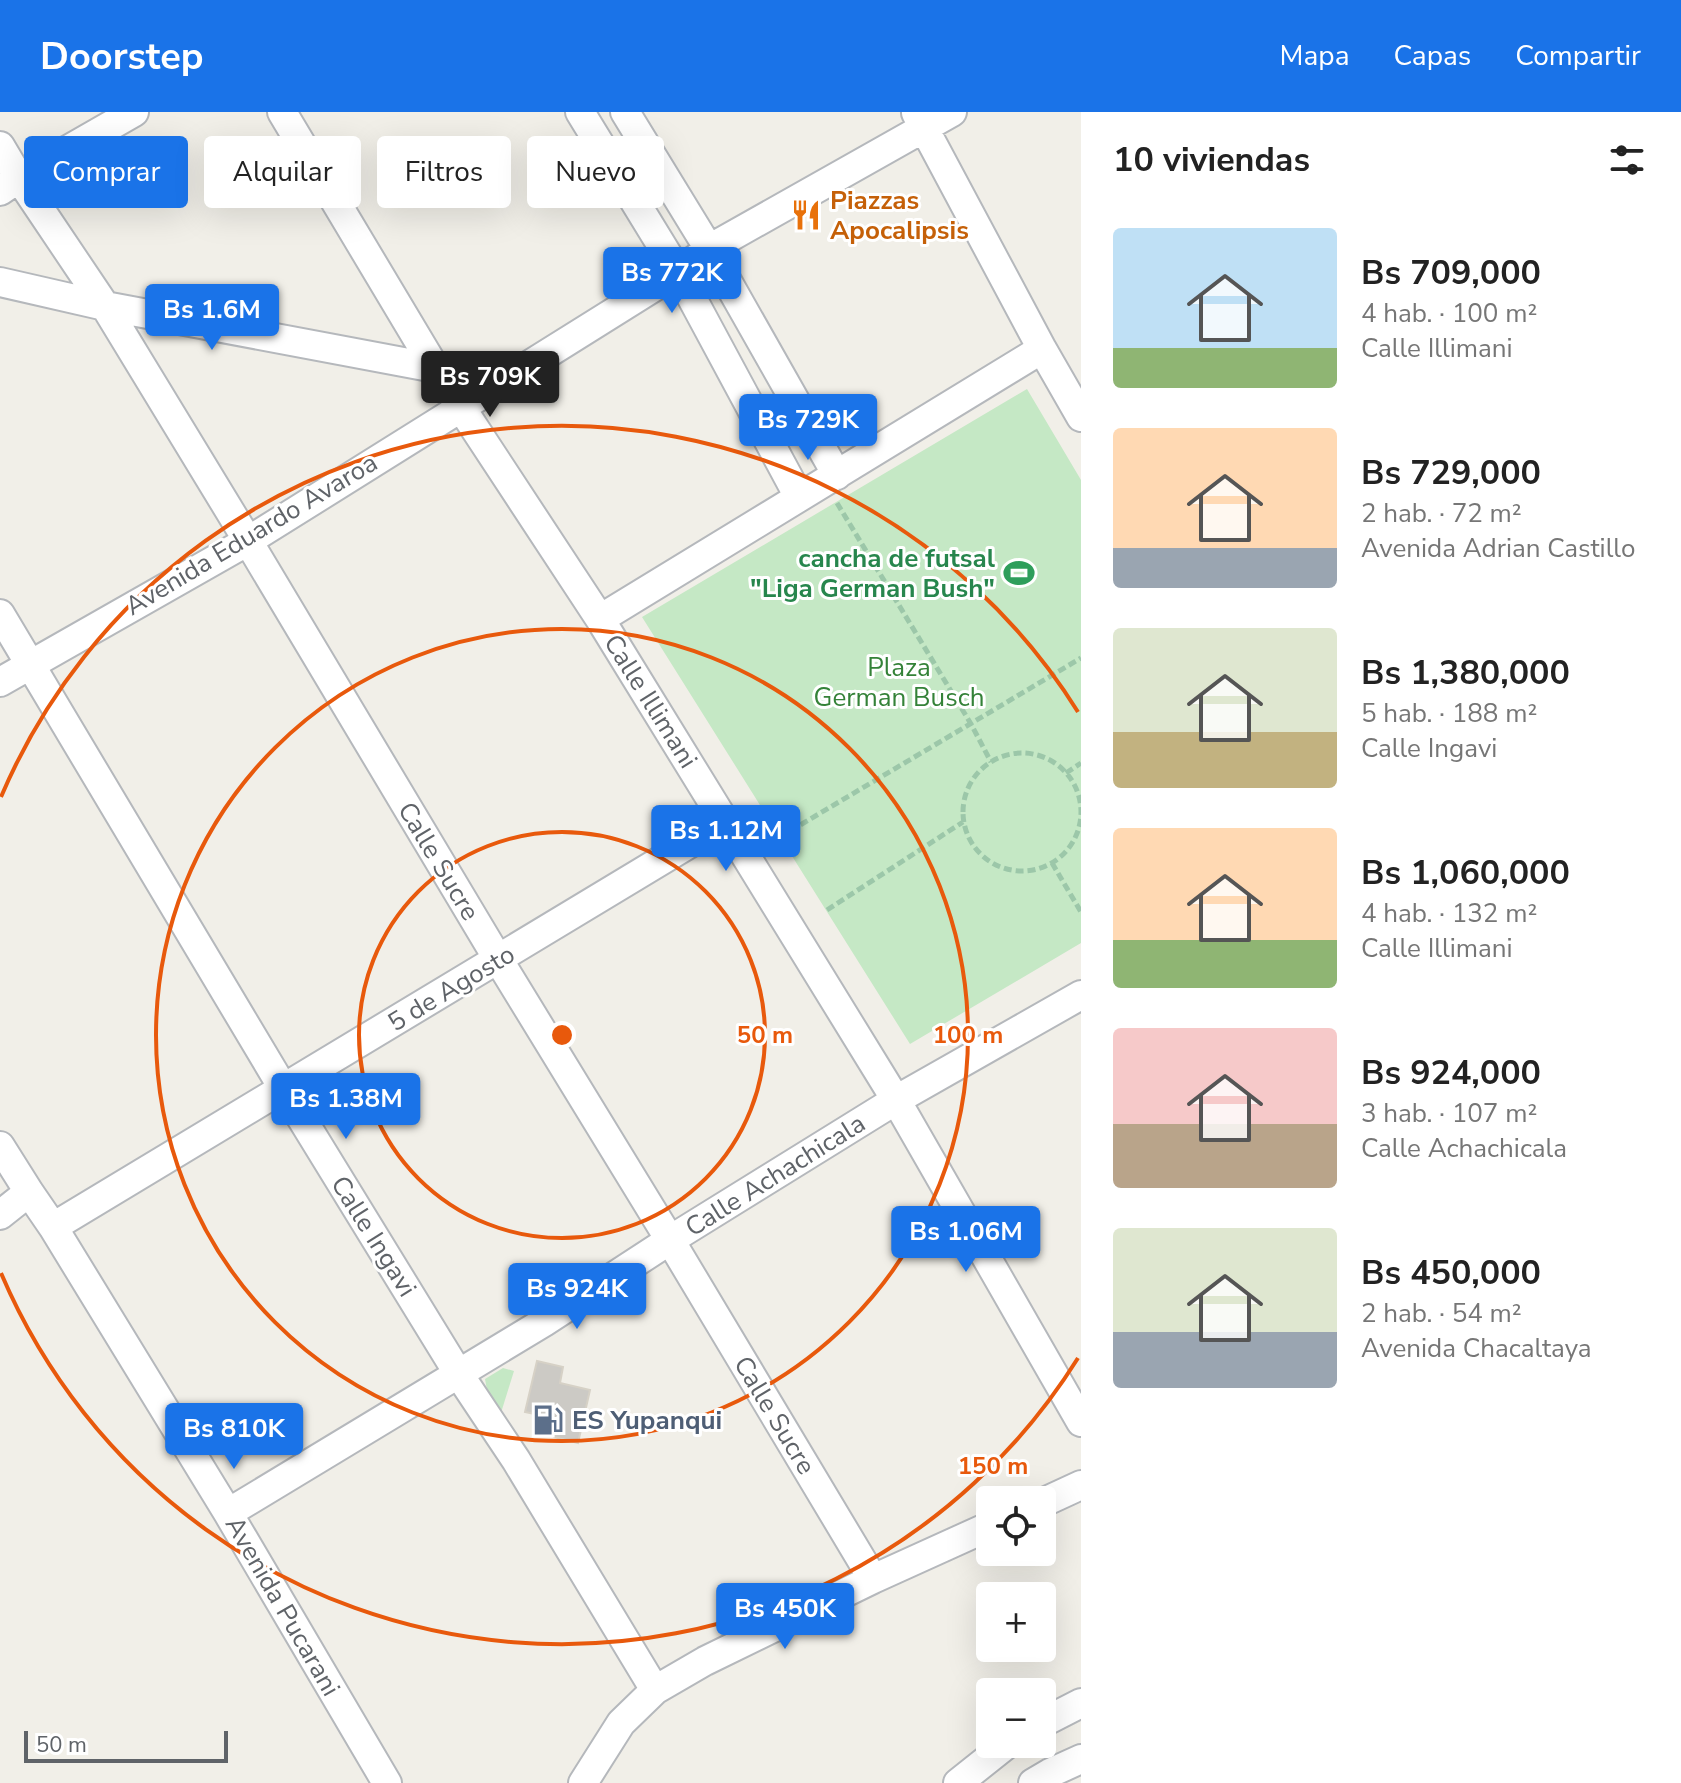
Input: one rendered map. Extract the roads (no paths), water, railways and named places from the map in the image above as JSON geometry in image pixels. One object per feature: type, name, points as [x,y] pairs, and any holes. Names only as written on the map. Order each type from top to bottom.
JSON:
[{"type":"street","points":[[9,184],[134,112]]},
{"type":"street","name":"Calle Illimani","points":[[282,112],[435,368],[600,619],[896,1100],[1081,1422]]},
{"type":"street","points":[[580,112],[678,272],[799,497]]},
{"type":"street","points":[[625,112],[709,249],[836,488]]},
{"type":"street","name":"Avenida Eduardo Avaroa","points":[[0,682],[248,541],[678,272],[709,249],[920,120],[952,112]]},
{"type":"street","points":[[920,120],[1081,417]]},
{"type":"street","name":"Calle Sucre","points":[[0,146],[9,184],[105,306],[873,1579]]},
{"type":"street","points":[[0,282],[105,306],[435,368]]},
{"type":"street","points":[[600,619],[799,497],[836,488],[1042,349]]},
{"type":"street","name":"Calle Ingavi","points":[[0,614],[283,1088],[458,1373],[516,1460],[655,1690]]},
{"type":"street","name":"5 de Agosto","points":[[53,1227],[725,822]]},
{"type":"street","name":"Calle Achachicala","points":[[228,1513],[544,1322],[896,1100],[1081,995]]},
{"type":"street","name":"Avenida Pucarani","points":[[0,1146],[228,1513],[387,1783]]},
{"type":"street","points":[[0,1215],[29,1192]]},
{"type":"street","points":[[1056,1497],[1081,1485]]},
{"type":"street","points":[[583,1783],[621,1723],[655,1690],[705,1661],[976,1532]]},
{"type":"street","points":[[1056,1716],[1081,1703]]},
{"type":"street","points":[[969,1778],[991,1758]]},
{"type":"street","points":[[1033,1783],[1081,1759]]},
{"type":"place","name":"Piazzas Apocalipsis","points":[[806,215]]},
{"type":"place","name":"cancha de futsal \"Liga German Bush\"","points":[[1019,573]]},
{"type":"place","name":"ES Yupanqui","points":[[548,1420]]},
{"type":"park label","name":"Plaza German Busch","points":[[899,682]]}]
